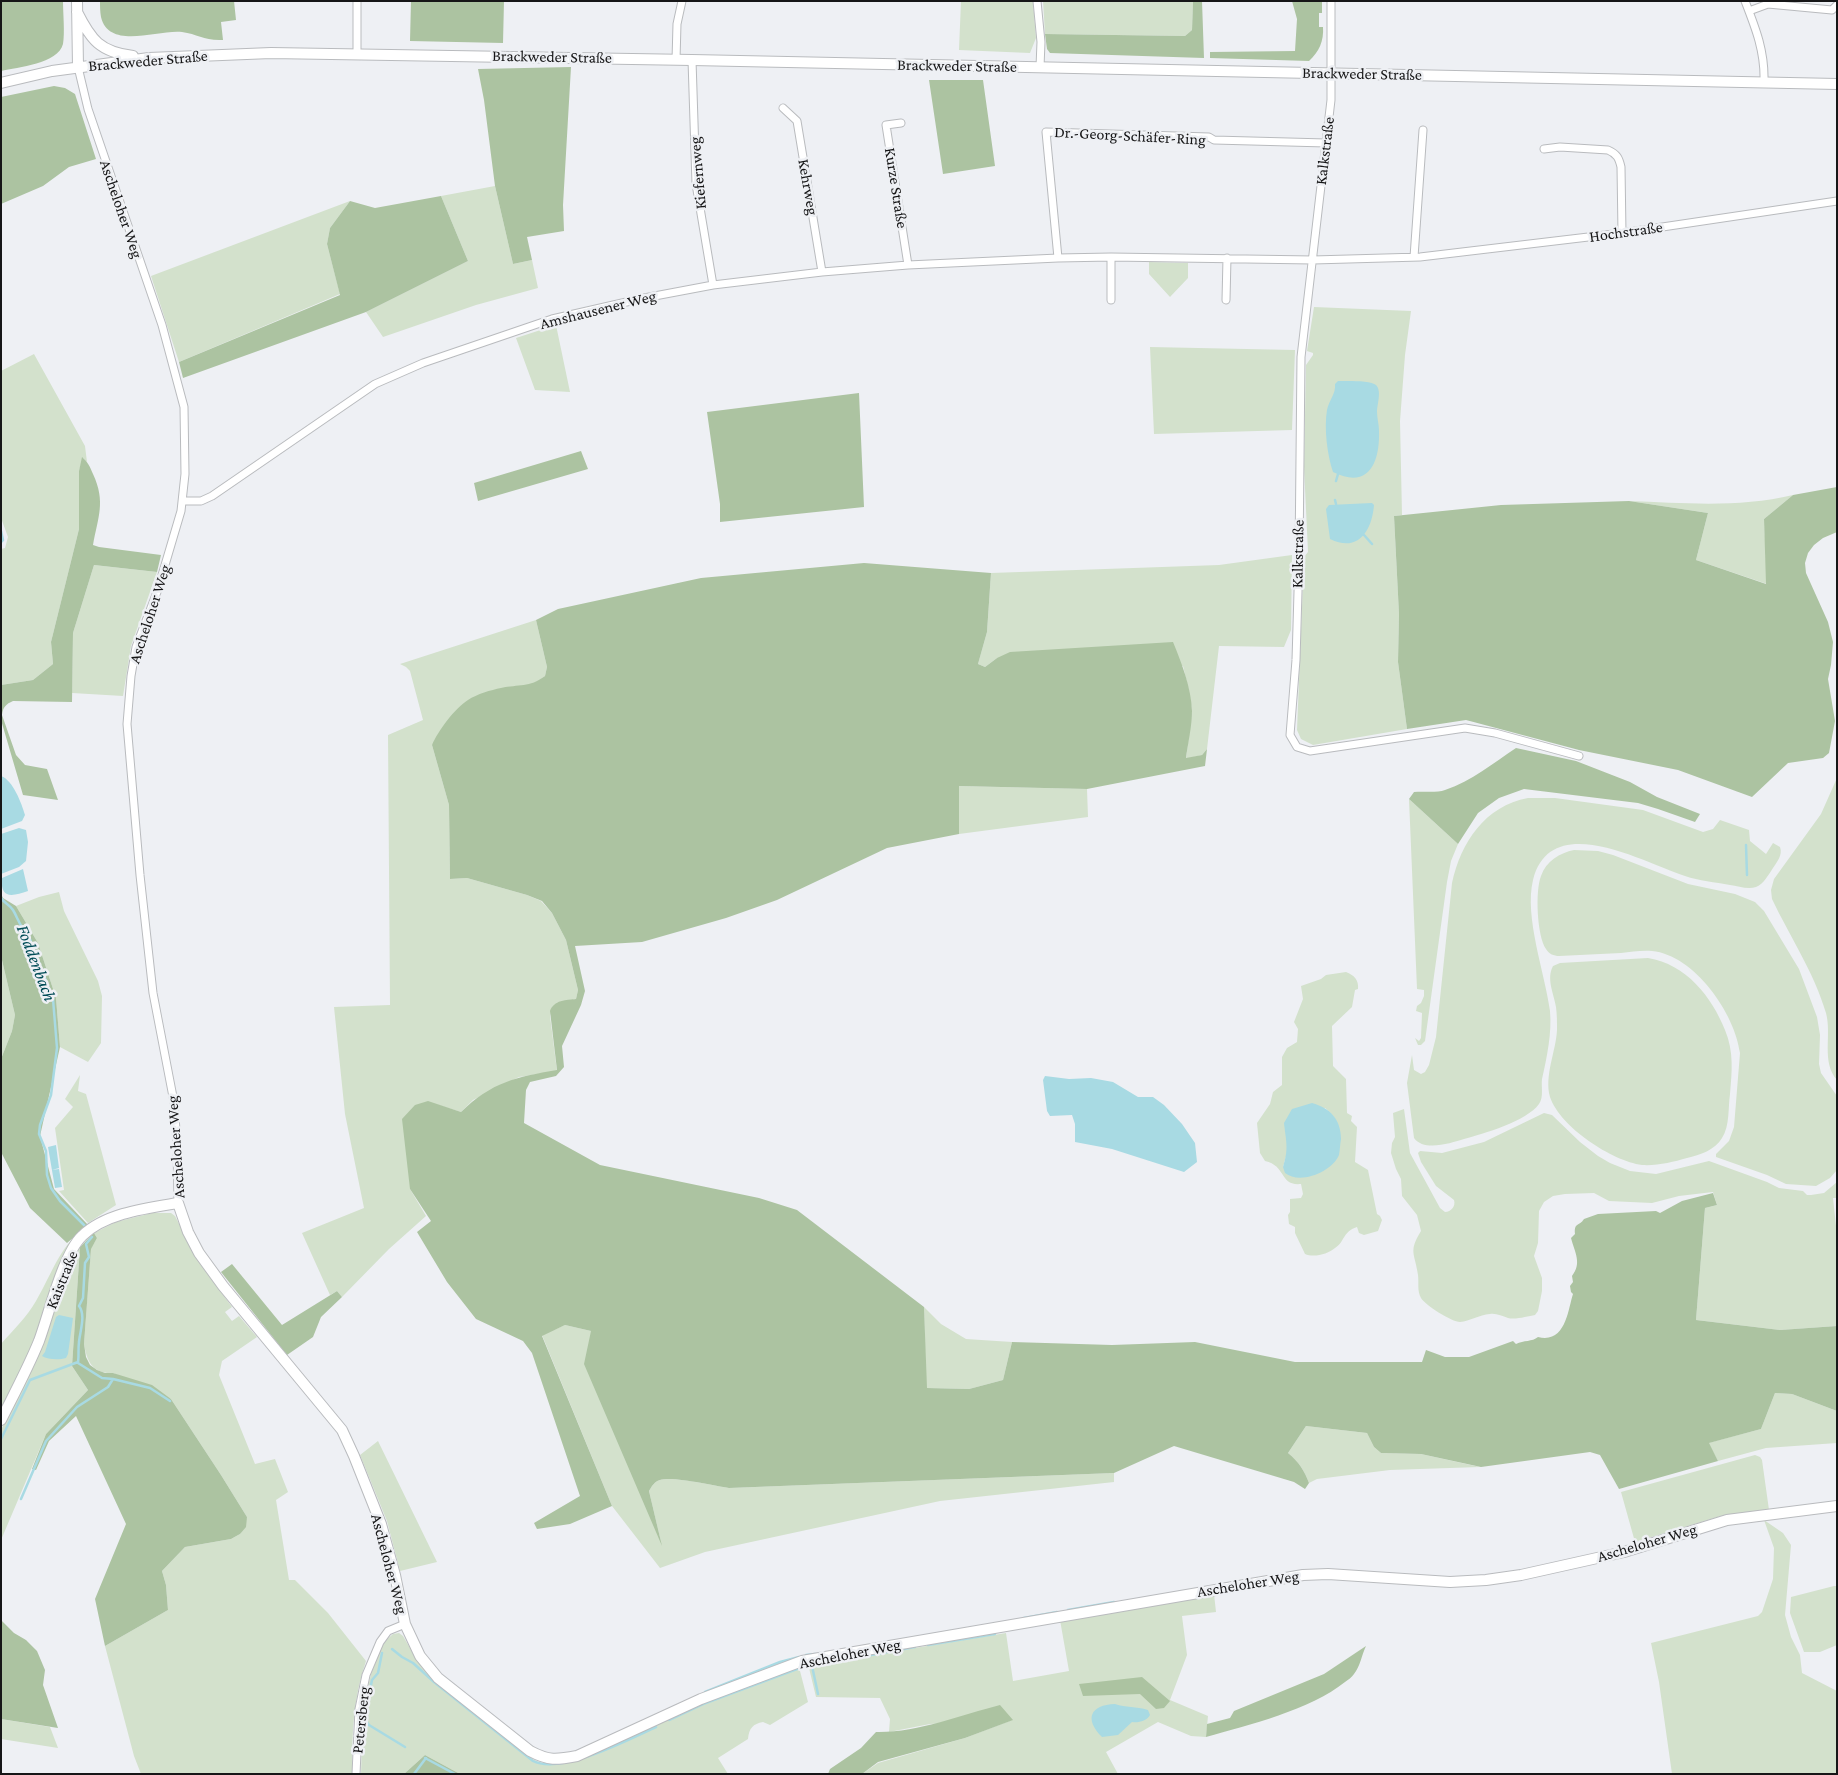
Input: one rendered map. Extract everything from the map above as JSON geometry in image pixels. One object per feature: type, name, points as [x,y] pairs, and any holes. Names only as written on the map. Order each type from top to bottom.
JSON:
[{"type":"street","points":[[77,1],[78,67]]},
{"type":"street","points":[[357,1],[357,54]]},
{"type":"street","points":[[676,60],[677,24],[682,1]]},
{"type":"street","points":[[1037,1],[1041,42],[1040,67]]},
{"type":"street","name":"Kalkstraße","points":[[1331,1],[1332,100],[1301,356],[1299,558],[1296,660],[1290,735],[1293,741],[1303,750],[1310,751],[1465,728],[1494,733],[1579,756]]},
{"type":"street","points":[[1745,1],[1764,56],[1764,82]]},
{"type":"street","points":[[1749,11],[1768,4],[1832,10],[1837,5]]},
{"type":"street","points":[[77,12],[87,32],[103,48],[120,55],[149,58]]},
{"type":"street","name":"Brackweder Straße","points":[[1,83],[52,71],[149,58],[271,53],[1837,84]]},
{"type":"street","name":"Kiefernweg","points":[[692,60],[696,184],[713,285]]},
{"type":"street","name":"Ascheloher Weg","points":[[78,67],[88,109],[162,325],[184,407],[186,444],[183,500],[173,544],[136,647],[131,676],[127,724],[140,876],[153,993],[174,1102],[178,1203],[188,1232],[199,1253],[223,1286],[342,1430],[381,1524],[395,1575],[405,1624],[420,1656],[438,1678],[530,1751],[542,1758],[556,1760],[576,1756],[701,1699],[802,1661],[1303,1575],[1328,1574],[1450,1582],[1495,1579],[1624,1552],[1727,1520],[1837,1506]]},
{"type":"street","name":"Kehrweg","points":[[783,108],[796,121],[822,272]]},
{"type":"street","name":"Kurze Straße","points":[[901,123],[886,125],[908,265]]},
{"type":"street","points":[[1414,257],[1423,130]]},
{"type":"street","name":"Dr.-Georg-Schäfer-Ring","points":[[1058,258],[1046,132],[1152,134],[1209,137],[1214,140],[1326,143]]},
{"type":"street","points":[[1544,149],[1560,147],[1608,150],[1615,153],[1619,158],[1621,167],[1622,233]]},
{"type":"street","name":"Hochstraße","points":[[1313,260],[1414,257],[1520,246],[1837,201]]},
{"type":"street","points":[[1111,257],[1111,300]]},
{"type":"street","points":[[1058,258],[1313,260]]},
{"type":"street","name":"Amshausener Weg","points":[[183,500],[200,501],[212,496],[375,384],[440,357],[574,314],[713,285],[822,272],[908,265],[1058,258]]},
{"type":"street","points":[[1226,300],[1227,258]]},
{"type":"street","name":"Kaistraße","points":[[1,1420],[40,1339],[66,1261],[81,1236],[110,1219],[134,1211],[178,1203]]},
{"type":"street","name":"Petersberg","points":[[356,1774],[359,1708],[366,1675],[380,1642],[388,1631],[405,1624]]},
{"type":"green space","points":[[1,1],[63,1],[64,39],[60,51],[54,56],[36,64],[1,71]]},
{"type":"green space","points":[[100,1],[234,1],[236,20],[221,22],[223,40],[182,32],[124,36],[114,33],[106,27],[101,17]]},
{"type":"green space","points":[[411,1],[504,1],[503,43],[410,41]]},
{"type":"green space","points":[[961,1],[1033,1],[1036,38],[1030,53],[959,50]]},
{"type":"green space","points":[[1043,1],[1193,1],[1192,30],[1185,36],[1045,34]]},
{"type":"green space","points":[[1193,1],[1202,1],[1204,58],[1050,53],[1047,49],[1045,34],[1185,36],[1192,30]]},
{"type":"green space","points":[[1292,1],[1322,1],[1322,13],[1319,13],[1319,27],[1323,27],[1322,42],[1316,54],[1309,61],[1210,58],[1210,52],[1295,51],[1297,19]]},
{"type":"green space","points":[[571,67],[563,205],[564,231],[527,237],[532,260],[513,264],[495,186],[478,69]]},
{"type":"green space","points":[[929,80],[983,80],[995,166],[943,174]]},
{"type":"green space","points":[[54,86],[65,88],[75,94],[96,159],[69,167],[43,186],[1,204],[1,97]]},
{"type":"green space","points":[[495,186],[513,264],[532,260],[538,288],[476,305],[383,337],[366,312],[468,261],[441,196]]},
{"type":"green space","points":[[441,196],[468,261],[366,312],[183,378],[179,362],[340,295],[327,244],[330,228],[350,201],[375,208]]},
{"type":"green space","points":[[350,201],[330,228],[327,244],[340,294],[179,362],[151,276]]},
{"type":"green space","points":[[1149,262],[1188,263],[1188,278],[1170,297],[1149,274]]},
{"type":"green space","points":[[1314,307],[1411,311],[1405,355],[1400,421],[1402,515],[1394,516],[1399,614],[1398,662],[1407,729],[1313,745],[1301,739],[1297,730],[1304,557],[1308,552],[1304,467],[1306,365],[1313,355],[1313,353],[1307,351]]},
{"type":"green space","points":[[556,325],[570,392],[535,390],[516,338]]},
{"type":"green space","points":[[1150,347],[1295,350],[1292,430],[1154,434]]},
{"type":"green space","points":[[34,354],[85,446],[87,462],[83,458],[79,471],[79,529],[51,642],[53,664],[33,680],[1,685],[1,549],[5,548],[8,537],[1,518],[1,371]]},
{"type":"green space","points":[[859,393],[864,507],[720,522],[720,504],[707,412]]},
{"type":"green space","points":[[581,451],[588,469],[478,501],[474,483]]},
{"type":"green space","points":[[82,457],[91,469],[97,484],[100,501],[99,518],[93,545],[161,555],[157,572],[94,565],[73,633],[72,702],[13,701],[3,710],[2,715],[16,755],[25,765],[47,769],[58,800],[23,795],[1,720],[1,685],[33,680],[53,664],[51,642],[79,529],[79,471]]},
{"type":"green space","points":[[1837,487],[1837,532],[1823,538],[1814,545],[1808,553],[1805,563],[1806,573],[1828,622],[1833,642],[1828,679],[1835,721],[1829,753],[1823,758],[1788,763],[1752,797],[1678,770],[1579,750],[1466,720],[1407,729],[1398,662],[1399,614],[1394,516],[1501,505],[1629,501],[1708,513],[1696,560],[1766,584],[1764,519],[1793,495]]},
{"type":"green space","points":[[1793,495],[1764,519],[1767,584],[1696,560],[1708,513],[1629,501],[1732,503],[1752,502]]},
{"type":"green space","points":[[1292,555],[1291,630],[1284,647],[1219,646],[1207,749],[1202,755],[1186,759],[1192,711],[1183,666],[997,658],[985,667],[978,664],[987,632],[991,573],[1219,565]]},
{"type":"green space","points":[[864,563],[991,573],[987,632],[978,664],[985,667],[997,658],[1010,652],[1173,642],[1186,676],[1190,693],[1192,711],[1186,758],[1202,755],[1207,749],[1205,766],[1087,789],[959,786],[959,834],[887,848],[777,900],[726,918],[642,942],[575,946],[585,991],[581,1005],[562,1046],[564,1067],[556,1076],[530,1082],[526,1090],[524,1123],[600,1165],[759,1198],[797,1210],[924,1307],[927,1388],[969,1389],[1003,1380],[1012,1342],[1112,1345],[1195,1342],[1295,1362],[1422,1362],[1426,1350],[1445,1357],[1469,1357],[1513,1341],[1516,1344],[1538,1337],[1547,1338],[1555,1335],[1560,1330],[1567,1316],[1573,1294],[1570,1286],[1573,1282],[1572,1276],[1577,1267],[1576,1253],[1571,1238],[1575,1234],[1576,1226],[1584,1219],[1598,1214],[1656,1211],[1660,1213],[1682,1201],[1713,1193],[1717,1205],[1705,1208],[1696,1320],[1780,1330],[1837,1326],[1837,1411],[1792,1394],[1775,1393],[1761,1429],[1709,1443],[1718,1461],[1619,1489],[1600,1455],[1590,1452],[1481,1467],[1421,1454],[1381,1453],[1374,1447],[1367,1433],[1306,1426],[1288,1453],[1305,1474],[1309,1483],[1305,1489],[1294,1482],[1174,1446],[1114,1473],[729,1488],[684,1480],[666,1479],[656,1482],[649,1491],[662,1546],[584,1364],[591,1331],[565,1325],[542,1336],[612,1506],[570,1524],[537,1529],[534,1523],[580,1496],[532,1353],[523,1341],[476,1319],[447,1282],[417,1232],[431,1221],[410,1189],[402,1119],[415,1105],[428,1101],[461,1112],[483,1094],[505,1082],[557,1070],[550,1011],[557,1003],[576,999],[578,990],[566,940],[552,913],[542,901],[467,878],[450,879],[449,805],[432,745],[447,720],[468,700],[493,690],[529,684],[545,676],[547,667],[536,620],[558,609],[701,578]]},
{"type":"green space","points":[[94,565],[157,572],[131,646],[123,696],[72,693],[73,633]]},
{"type":"green space","points":[[536,620],[547,667],[545,676],[536,683],[522,687],[502,688],[432,745],[449,805],[450,879],[467,878],[527,895],[541,901],[552,913],[566,940],[578,990],[576,999],[562,1001],[552,1007],[550,1016],[557,1071],[519,1077],[473,1100],[461,1112],[428,1102],[410,1189],[426,1216],[389,1249],[342,1297],[337,1291],[330,1295],[302,1233],[364,1208],[345,1114],[334,1007],[390,1005],[388,735],[423,720],[410,671],[400,664]]},
{"type":"green space","points":[[1516,748],[1576,761],[1630,782],[1657,797],[1700,814],[1695,822],[1638,803],[1524,789],[1499,798],[1478,813],[1458,844],[1409,799],[1414,792],[1445,790],[1455,786],[1473,777]]},
{"type":"green space","points":[[1837,778],[1837,1080],[1829,1065],[1828,1021],[1821,998],[1772,899],[1771,890],[1774,879],[1821,814]]},
{"type":"green space","points":[[958,786],[1087,789],[1088,817],[959,834]]},
{"type":"green space","points":[[1528,798],[1555,798],[1643,810],[1703,832],[1713,829],[1720,820],[1749,830],[1750,841],[1766,854],[1773,843],[1780,847],[1780,856],[1763,882],[1753,888],[1743,888],[1690,878],[1600,846],[1578,844],[1559,848],[1543,859],[1533,880],[1531,895],[1533,928],[1550,1011],[1549,1045],[1542,1079],[1541,1101],[1525,1116],[1493,1130],[1445,1144],[1424,1145],[1414,1138],[1407,1083],[1412,1055],[1414,1070],[1421,1074],[1425,1072],[1429,1065],[1436,1037],[1452,883],[1456,868],[1469,840],[1487,818],[1513,802]]},
{"type":"green space","points":[[1409,799],[1458,844],[1451,861],[1447,882],[1425,1041],[1421,1045],[1418,1045],[1415,1038],[1419,1041],[1421,1038],[1422,1013],[1416,1011],[1424,996],[1424,990],[1417,989]]},
{"type":"green space","points":[[1574,850],[1598,851],[1613,855],[1688,884],[1735,894],[1755,902],[1764,911],[1799,969],[1817,1017],[1820,1035],[1819,1064],[1821,1073],[1837,1096],[1837,1170],[1830,1178],[1816,1186],[1786,1184],[1767,1175],[1716,1157],[1716,1154],[1729,1141],[1734,1127],[1740,1053],[1737,1037],[1721,1004],[1697,974],[1683,963],[1668,955],[1652,951],[1555,956],[1547,951],[1543,943],[1539,924],[1539,883],[1543,871],[1550,862],[1564,853]]},
{"type":"green space","points":[[59,892],[64,911],[98,981],[102,996],[101,1043],[88,1062],[60,1047],[56,998],[38,943],[16,906]]},
{"type":"green space","points":[[1,894],[3,898],[16,906],[38,943],[56,998],[60,1047],[40,1136],[54,1189],[88,1225],[67,1243],[30,1208],[1,1152],[1,1059],[12,1031],[15,1015],[1,956]]},
{"type":"green space","points":[[1,956],[15,1015],[12,1031],[1,1059]]},
{"type":"green space","points":[[1648,958],[1662,961],[1674,967],[1686,975],[1705,994],[1720,1018],[1728,1038],[1732,1069],[1728,1122],[1725,1133],[1719,1142],[1711,1149],[1697,1155],[1665,1163],[1642,1165],[1616,1157],[1588,1141],[1564,1120],[1550,1097],[1548,1081],[1556,1038],[1557,1016],[1550,976],[1553,966],[1560,963]]},
{"type":"green space","points":[[1346,972],[1354,976],[1358,983],[1352,1007],[1332,1026],[1333,1066],[1346,1079],[1347,1113],[1352,1116],[1351,1121],[1357,1127],[1355,1162],[1368,1170],[1377,1214],[1382,1220],[1378,1231],[1364,1235],[1359,1233],[1357,1227],[1346,1234],[1341,1243],[1332,1250],[1325,1254],[1312,1256],[1305,1254],[1295,1233],[1295,1227],[1289,1224],[1290,1199],[1301,1198],[1303,1194],[1301,1184],[1289,1182],[1277,1167],[1265,1161],[1260,1153],[1257,1123],[1270,1104],[1273,1092],[1282,1085],[1282,1057],[1287,1048],[1297,1042],[1298,1029],[1294,1022],[1303,999],[1301,986],[1321,979],[1326,975]],"holes":[[[1325,1108],[1338,1124],[1340,1144],[1283,1167],[1288,1144]]]},
{"type":"green space","points":[[80,1075],[78,1091],[86,1094],[116,1205],[88,1223],[59,1191],[64,1190],[55,1128],[73,1107],[65,1099]]},
{"type":"green space","points":[[1404,1109],[1410,1153],[1440,1208],[1445,1212],[1452,1208],[1454,1200],[1436,1186],[1421,1162],[1418,1153],[1420,1151],[1442,1153],[1484,1142],[1544,1113],[1552,1115],[1580,1142],[1598,1156],[1630,1171],[1656,1174],[1709,1161],[1779,1188],[1803,1191],[1807,1195],[1824,1193],[1837,1182],[1837,1198],[1833,1198],[1837,1235],[1837,1326],[1780,1330],[1696,1320],[1705,1208],[1717,1205],[1713,1192],[1679,1196],[1652,1203],[1609,1201],[1594,1193],[1553,1196],[1544,1202],[1539,1211],[1538,1243],[1534,1256],[1542,1278],[1542,1291],[1538,1311],[1535,1315],[1508,1318],[1492,1314],[1460,1322],[1439,1313],[1421,1298],[1419,1293],[1414,1248],[1421,1231],[1417,1215],[1402,1196],[1401,1179],[1391,1153],[1395,1137],[1393,1113]]},
{"type":"green space","points":[[152,1213],[171,1213],[175,1216],[198,1261],[232,1307],[225,1312],[232,1321],[239,1316],[257,1337],[222,1361],[219,1375],[255,1464],[275,1459],[288,1492],[276,1500],[289,1580],[295,1580],[328,1613],[366,1661],[356,1703],[352,1774],[141,1774],[134,1756],[105,1646],[168,1610],[166,1585],[162,1571],[185,1547],[231,1539],[240,1534],[247,1517],[171,1399],[113,1373],[106,1373],[96,1369],[92,1366],[87,1356],[84,1344],[91,1248],[97,1238],[94,1233],[116,1222]]},
{"type":"green space","points":[[94,1233],[97,1238],[91,1249],[84,1344],[86,1357],[90,1365],[105,1373],[113,1373],[152,1385],[171,1399],[247,1517],[246,1527],[240,1534],[231,1539],[185,1547],[162,1571],[166,1585],[168,1610],[105,1646],[95,1599],[126,1524],[76,1416],[49,1441],[36,1470],[32,1469],[46,1434],[88,1390],[72,1366],[80,1247]]},
{"type":"green space","points":[[77,1234],[16,1383],[1,1411],[1,1344],[32,1307],[59,1257]]},
{"type":"green space","points":[[80,1247],[72,1366],[88,1390],[46,1434],[1,1540],[1,1430],[38,1355],[71,1264]]},
{"type":"green space","points":[[232,1264],[282,1325],[337,1291],[342,1297],[321,1317],[313,1337],[287,1355],[221,1272]]},
{"type":"green space","points":[[924,1307],[941,1324],[966,1339],[1012,1342],[1003,1380],[969,1389],[926,1388]]},
{"type":"green space","points":[[565,1325],[591,1331],[661,1542],[649,1491],[656,1482],[666,1479],[684,1480],[729,1488],[1114,1473],[1114,1482],[940,1501],[705,1552],[660,1568],[612,1506],[542,1335]]},
{"type":"green space","points":[[1775,1393],[1792,1394],[1837,1411],[1837,1443],[1766,1448],[1718,1461],[1708,1443],[1761,1429]]},
{"type":"green space","points":[[1306,1426],[1367,1433],[1374,1447],[1381,1453],[1421,1454],[1480,1467],[1390,1470],[1317,1479],[1309,1483],[1301,1466],[1288,1453]]},
{"type":"green space","points":[[378,1441],[437,1562],[400,1571],[387,1521],[360,1455]]},
{"type":"green space","points":[[1755,1455],[1762,1460],[1769,1510],[1721,1516],[1635,1542],[1621,1492]]},
{"type":"green space","points":[[1764,1520],[1783,1533],[1791,1545],[1785,1615],[1791,1637],[1800,1655],[1802,1673],[1837,1691],[1837,1774],[1672,1774],[1659,1682],[1651,1643],[1758,1616],[1762,1612],[1773,1579],[1774,1548]]},
{"type":"green space","points":[[1837,1586],[1837,1645],[1820,1652],[1804,1652],[1790,1613],[1791,1597]]},
{"type":"green space","points":[[1214,1594],[1216,1612],[1182,1616],[1187,1655],[1170,1700],[1208,1716],[1206,1737],[1191,1736],[1158,1722],[1106,1752],[1118,1774],[862,1774],[878,1763],[965,1738],[1012,1720],[930,1724],[889,1732],[890,1719],[880,1698],[816,1697],[809,1668],[811,1665],[1006,1633],[1013,1681],[1069,1671],[1060,1620]]},
{"type":"green space","points":[[1,1620],[37,1651],[45,1670],[43,1685],[58,1728],[1,1719]]},
{"type":"green space","points":[[399,1633],[403,1636],[416,1658],[436,1681],[526,1756],[541,1763],[556,1765],[578,1760],[702,1703],[794,1669],[800,1671],[808,1702],[770,1725],[763,1722],[752,1727],[748,1739],[718,1758],[728,1774],[460,1774],[425,1755],[404,1774],[361,1774],[363,1709],[371,1674],[383,1643],[393,1634]]},
{"type":"green space","points":[[1366,1646],[1358,1668],[1353,1675],[1331,1692],[1315,1701],[1278,1716],[1206,1737],[1207,1724],[1230,1718],[1234,1711],[1324,1674]]},
{"type":"green space","points":[[1142,1677],[1170,1701],[1164,1708],[1156,1709],[1140,1694],[1083,1696],[1079,1684]]},
{"type":"green space","points":[[1000,1705],[1013,1720],[965,1738],[878,1762],[862,1774],[828,1774],[830,1769],[861,1748],[876,1732],[891,1732],[923,1727]]},
{"type":"green space","points":[[1,1719],[50,1727],[58,1748],[1,1739]]},
{"type":"green space","points":[[425,1755],[460,1774],[404,1774]]},
{"type":"water","points":[[1338,381],[1369,382],[1376,385],[1379,391],[1377,412],[1379,442],[1377,453],[1370,470],[1356,478],[1345,477],[1333,472],[1329,457],[1326,417],[1335,384]]},
{"type":"water","points":[[1372,503],[1374,505],[1373,514],[1367,531],[1362,537],[1348,543],[1340,543],[1330,539],[1326,509],[1329,505]]},
{"type":"water","points":[[1,776],[13,787],[25,815],[22,821],[1,829]]},
{"type":"water","points":[[19,828],[26,830],[28,842],[26,861],[19,867],[1,874],[1,834]]},
{"type":"water","points":[[23,869],[28,891],[13,895],[5,893],[2,878]]},
{"type":"water","points":[[1045,1076],[1069,1079],[1091,1078],[1113,1082],[1138,1097],[1153,1097],[1164,1105],[1182,1124],[1195,1143],[1197,1162],[1184,1172],[1112,1149],[1075,1142],[1075,1124],[1072,1115],[1050,1116],[1047,1111],[1043,1080]]},
{"type":"water","points":[[1312,1103],[1329,1111],[1337,1120],[1341,1139],[1339,1155],[1330,1167],[1315,1175],[1299,1178],[1285,1173],[1283,1167],[1286,1150],[1284,1123],[1292,1109]]},
{"type":"water","points":[[56,1145],[59,1168],[52,1170],[59,1169],[62,1187],[55,1188],[48,1147]]},
{"type":"water","points":[[59,1315],[73,1318],[68,1354],[63,1359],[47,1358],[42,1356],[56,1317]]},
{"type":"water","points":[[1115,1704],[1148,1710],[1150,1715],[1142,1721],[1132,1722],[1118,1735],[1102,1737],[1093,1724],[1092,1714],[1100,1707]]},
{"type":"waterway","points":[[1336,481],[1338,474]]},
{"type":"waterway","points":[[1335,500],[1336,504]]},
{"type":"waterway","points":[[1,531],[3,540],[1,542]]},
{"type":"waterway","points":[[1364,535],[1372,544]]},
{"type":"waterway","points":[[1746,845],[1747,875]]},
{"type":"waterway","name":"Foddenbach","points":[[1,898],[12,908],[21,926],[28,934],[53,999],[57,1048],[51,1095],[40,1125],[39,1134],[46,1151],[47,1175],[51,1188],[60,1201],[86,1227]]},
{"type":"waterway","name":"Foddenbach","points":[[1,1439],[30,1380],[78,1362],[82,1318],[79,1306],[83,1298],[85,1263],[89,1257],[86,1244],[92,1237]]},
{"type":"waterway","points":[[78,1363],[102,1378],[150,1388],[170,1401]]},
{"type":"waterway","points":[[21,1499],[46,1441],[77,1407],[108,1387],[113,1379]]},
{"type":"waterway","points":[[1068,1610],[1114,1602]]},
{"type":"waterway","points":[[1024,1618],[1057,1612]]},
{"type":"waterway","points":[[928,1645],[995,1634]]},
{"type":"waterway","points":[[811,1666],[915,1647]]},
{"type":"waterway","points":[[392,1649],[413,1663],[533,1761],[545,1764],[577,1760],[656,1727]]},
{"type":"waterway","points":[[367,1705],[372,1680],[378,1673],[382,1653]]},
{"type":"waterway","points":[[806,1655],[815,1654]]},
{"type":"waterway","points":[[705,1692],[780,1662],[799,1657]]},
{"type":"waterway","points":[[812,1666],[818,1694]]},
{"type":"waterway","points":[[669,1720],[703,1704],[797,1669]]},
{"type":"waterway","points":[[366,1721],[369,1725],[405,1747]]},
{"type":"waterway","points":[[425,1758],[455,1774]]},
{"type":"waterway","points":[[414,1774],[426,1758]]}]
